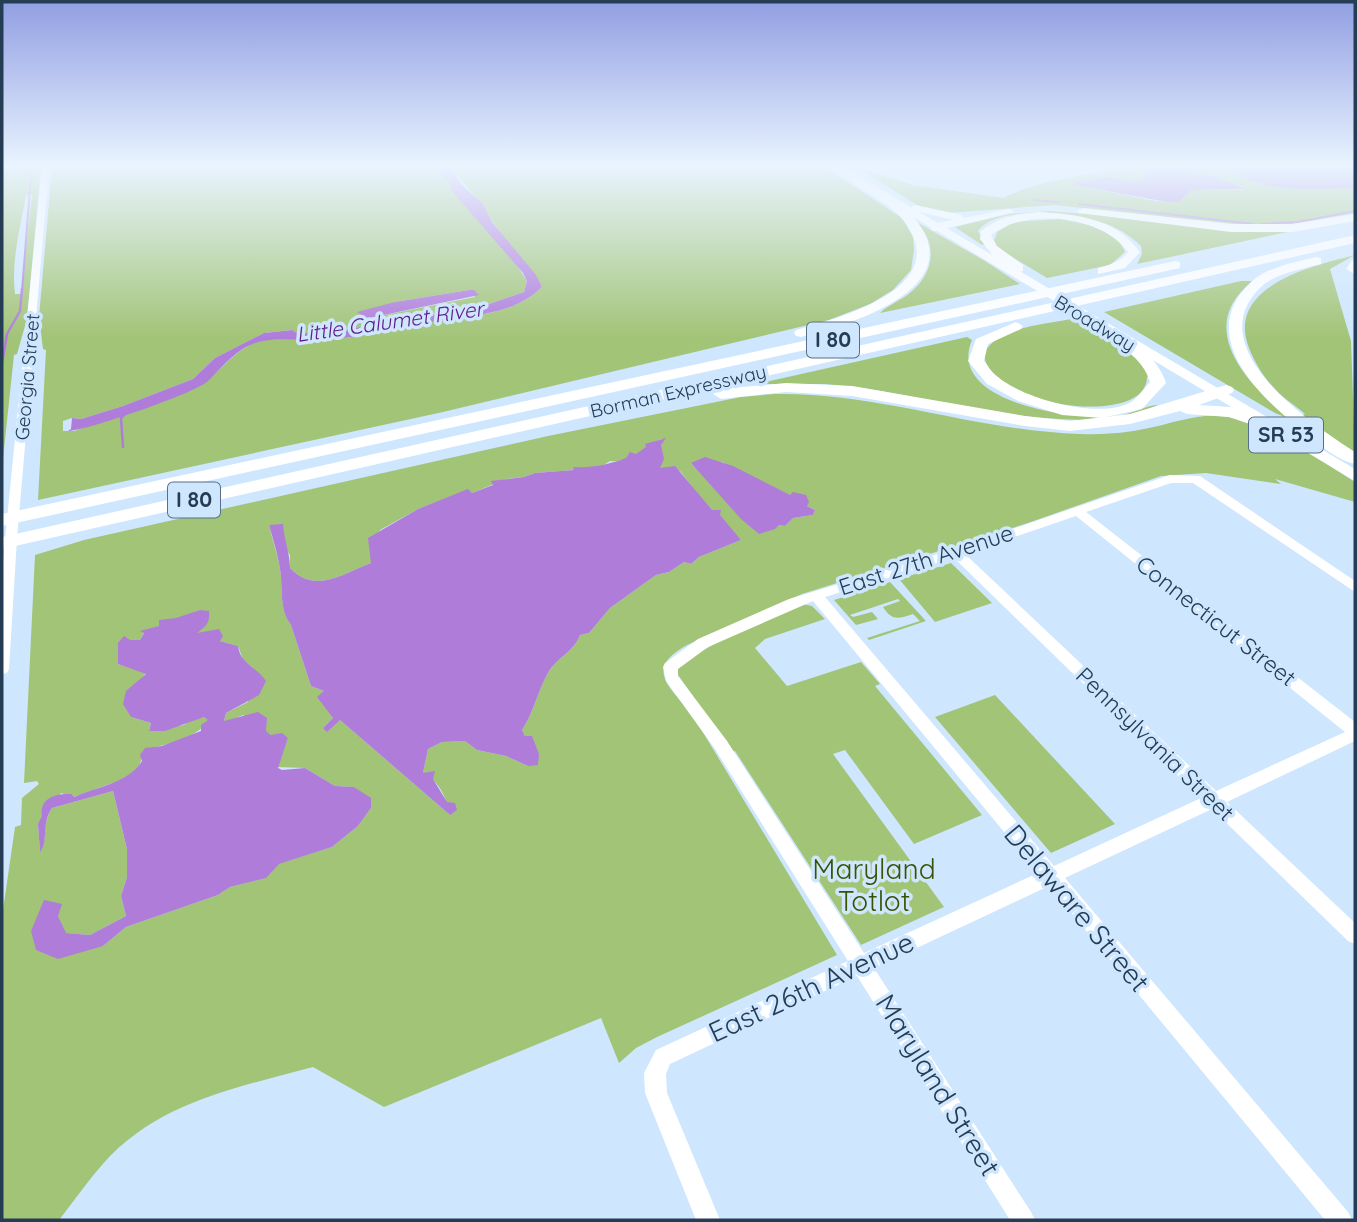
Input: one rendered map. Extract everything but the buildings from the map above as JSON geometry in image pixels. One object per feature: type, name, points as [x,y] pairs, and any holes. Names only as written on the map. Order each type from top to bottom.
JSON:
[{"type":"highway","points":[[766,343],[826,327],[878,306],[900,293],[914,280],[922,264],[924,248],[913,224]]},
{"type":"highway","points":[[939,226],[948,224]]},
{"type":"highway","points":[[997,224],[985,234],[985,240],[1023,274]]},
{"type":"highway","points":[[310,453],[362,435],[1122,265],[1134,252],[1131,244],[1123,237],[1095,224]]},
{"type":"highway","points":[[1191,224],[1265,229],[1306,224]]},
{"type":"highway","name":"Borman Expressway","points":[[2,520],[1355,226]]},
{"type":"highway","name":"Borman Expressway","points":[[2,543],[1355,239]]},
{"type":"highway","points":[[1355,249],[1279,273],[1257,284],[1243,300],[1234,332],[1241,355],[1279,404],[1315,433],[1355,459]]},
{"type":"highway","points":[[1100,322],[1143,356],[1157,372],[1158,383],[1147,400],[1111,411],[1060,409],[1015,396],[994,384],[975,363],[980,343],[992,334],[1012,327],[1337,254]]},
{"type":"highway","points":[[386,457],[482,443],[727,392],[769,388],[807,387],[870,393],[1034,423],[1068,426],[1123,422],[1221,392]]},
{"type":"highway","points":[[1167,410],[1214,410],[1270,426]]},
{"type":"main road","name":"Broadway","points":[[936,224],[1221,392],[1355,466]]},
{"type":"main road","name":"Broadway","points":[[1221,392],[1270,426],[1355,476]]},
{"type":"street","name":"Georgia Street","points":[[2,669],[41,224]]},
{"type":"street","name":"East 27th Avenue","points":[[668,670],[678,658],[717,636],[816,595],[956,553],[1170,479],[1196,479],[1355,587]]},
{"type":"street","name":"Connecticut Street","points":[[1076,510],[1355,733]]},
{"type":"street","name":"Pennsylvania Street","points":[[956,553],[1355,935]]},
{"type":"street","name":"Delaware Street","points":[[816,595],[1340,1220]]},
{"type":"street","name":"Maryland Street","points":[[668,670],[721,745],[1024,1220]]},
{"type":"street","name":"East 26th Avenue","points":[[708,1220],[659,1104],[654,1083],[655,1073],[663,1057],[1355,733]]},
{"type":"green space","points":[[2,224],[21,224],[14,282],[15,294],[21,294],[29,224],[36,224],[27,319],[17,354],[14,355],[2,468]]},
{"type":"green space","points":[[47,224],[482,224],[527,281],[524,292],[466,312],[424,316],[324,333],[297,333],[291,330],[264,333],[215,358],[193,379],[123,406],[81,419],[63,421],[63,431],[74,431],[197,387],[242,349],[261,341],[360,336],[487,313],[517,304],[542,287],[494,224],[905,224],[913,237],[911,270],[893,290],[870,304],[829,320],[443,412],[38,500],[46,350],[43,349],[39,317]],"holes":[[[469,290],[475,297],[374,317],[362,316],[395,302]]]},
{"type":"green space","points":[[918,224],[985,261],[1020,284],[880,313],[911,292],[925,275],[931,257],[930,247]]},
{"type":"green space","points":[[986,224],[978,231],[985,244],[982,245],[955,227]]},
{"type":"green space","points":[[1011,224],[1082,224],[1114,237],[1125,252],[1110,265],[1047,278],[999,249],[989,239],[995,239],[997,232]]},
{"type":"green space","points":[[1106,224],[1219,224],[1297,230],[1137,264],[1142,254],[1141,246],[1122,231]]},
{"type":"green space","points":[[1237,224],[1292,224],[1286,225]]},
{"type":"green space","points":[[1355,255],[1330,269],[1351,341],[1355,455],[1300,416],[1305,414],[1272,385],[1251,354],[1245,327],[1249,309],[1261,294],[1277,282],[1317,265]]},
{"type":"green space","points":[[1241,281],[1253,281],[1235,299],[1227,318],[1227,338],[1234,357],[1261,393],[1295,421],[1275,413],[1104,312]]},
{"type":"green space","points":[[1076,318],[1131,352],[1152,373],[1147,377],[1140,393],[1122,403],[1066,405],[1036,398],[1010,387],[992,372],[984,353],[1000,337],[1025,328]]},
{"type":"green space","points":[[967,337],[972,340],[969,362],[978,379],[995,393],[1019,404],[1046,411],[1098,417],[1122,415],[1158,405],[1127,415],[1091,419],[1052,419],[969,408],[857,387],[756,384]]},
{"type":"green space","points":[[774,394],[852,399],[1003,426],[1080,434],[1132,431],[1191,418],[1222,416],[1265,429],[1355,482],[1355,502],[1275,479],[1281,484],[1206,473],[1161,476],[1028,523],[802,594],[687,645],[666,662],[665,678],[675,695],[692,714],[837,955],[657,1037],[636,1048],[619,1063],[601,1018],[384,1107],[313,1067],[227,1091],[199,1100],[147,1126],[102,1165],[59,1220],[2,1220],[2,917],[15,827],[21,825],[22,798],[39,784],[37,781],[24,783],[35,555],[84,540],[548,436],[741,397]],"holes":[[[665,439],[660,445],[662,456],[659,468],[680,471],[703,501],[741,540],[699,557],[691,564],[684,562],[669,572],[656,575],[610,608],[589,633],[580,635],[574,646],[548,673],[522,730],[528,766],[506,756],[477,750],[465,741],[442,742],[428,749],[423,773],[434,781],[441,791],[450,815],[340,720],[323,728],[333,718],[324,691],[311,686],[287,619],[279,564],[269,524],[290,555],[290,568],[309,580],[330,579],[371,563],[371,549],[380,530],[418,509],[468,490],[472,493],[506,479],[535,473],[599,468],[610,461],[625,460],[647,447],[645,445]],[[722,462],[815,510],[813,515],[793,518],[785,526],[779,525],[768,530],[725,499],[691,463]],[[200,610],[195,634],[238,646],[244,662],[252,667],[248,702],[226,713],[224,721],[243,715],[271,735],[288,738],[277,767],[305,768],[335,786],[354,787],[371,808],[358,826],[332,847],[278,864],[265,878],[230,887],[218,895],[126,927],[103,946],[31,931],[58,916],[65,933],[90,935],[126,916],[121,896],[127,877],[127,849],[113,791],[52,808],[40,851],[38,824],[61,793],[73,797],[124,779],[138,769],[145,749],[189,736],[209,720],[204,717],[192,719],[184,725],[149,730],[151,723],[131,717],[139,681],[146,673],[118,664],[119,643],[140,640],[144,632]]]},
{"type":"green space","points":[[951,563],[992,603],[935,622],[899,579]]},
{"type":"green space","points":[[890,582],[926,621],[869,640],[867,638],[920,621],[913,614],[899,618],[889,615],[883,607],[900,601],[898,599],[850,615],[853,617],[872,612],[878,619],[856,625],[834,600]]},
{"type":"green space","name":"Maryland Totlot","points":[[802,604],[812,606],[825,619],[765,639],[755,648],[787,686],[861,662],[880,684],[875,686],[982,815],[914,844],[845,750],[833,754],[944,907],[861,945],[735,751],[732,752],[676,672],[676,669],[694,655]]},
{"type":"green space","points":[[995,695],[1115,824],[1051,853],[935,717]]},
{"type":"water","name":"Little Calumet River","points":[[481,224],[494,224],[536,275],[542,287],[530,297],[488,313],[361,335],[254,343],[239,352],[199,387],[140,410],[68,431],[71,429],[72,418],[81,419],[123,406],[193,379],[215,358],[264,333],[292,330],[297,333],[324,333],[424,316],[466,312],[524,292],[527,281]]},
{"type":"water","points":[[474,290],[479,295],[374,317],[364,317],[357,312],[395,302]]},
{"type":"water","points":[[666,438],[661,445],[664,459],[660,468],[675,466],[712,510],[721,510],[720,515],[741,540],[699,557],[691,564],[684,562],[669,572],[656,575],[610,608],[589,633],[580,635],[574,646],[548,673],[522,730],[525,736],[532,736],[539,754],[538,765],[528,766],[506,756],[477,750],[465,741],[442,742],[428,749],[423,773],[435,771],[433,779],[447,802],[455,803],[457,810],[450,815],[340,720],[327,732],[323,728],[333,718],[317,697],[324,691],[311,686],[287,619],[279,564],[269,525],[283,524],[290,568],[309,580],[330,579],[371,563],[368,538],[418,509],[468,489],[472,493],[493,485],[491,481],[613,462],[626,458],[630,452],[636,454],[646,447],[645,444]]},
{"type":"water","points":[[705,457],[733,466],[790,495],[793,492],[806,495],[809,502],[807,506],[815,510],[813,515],[793,518],[785,526],[779,525],[759,534],[741,519],[691,463]]},
{"type":"water","points":[[200,610],[209,611],[209,619],[197,633],[219,629],[223,636],[220,641],[238,646],[245,661],[266,681],[259,695],[226,713],[224,721],[258,712],[267,718],[266,731],[271,735],[282,733],[288,738],[278,768],[305,768],[335,786],[354,787],[371,798],[371,808],[358,826],[332,847],[279,864],[266,878],[230,887],[218,895],[126,927],[103,946],[58,959],[36,950],[31,931],[44,900],[62,904],[58,916],[66,933],[90,935],[126,916],[121,896],[127,877],[127,849],[113,791],[52,808],[40,852],[38,824],[43,805],[50,798],[65,794],[74,797],[121,779],[142,761],[140,755],[145,748],[162,746],[201,731],[201,725],[208,720],[204,717],[165,731],[149,731],[151,723],[131,717],[123,704],[126,691],[146,674],[118,664],[118,643],[124,636],[130,640],[140,640],[144,633],[140,631],[159,626],[159,620]]},
{"type":"waterway","points":[[22,291],[27,224]]},
{"type":"waterway","points":[[2,363],[7,334],[20,311],[22,289]]},
{"type":"waterway","name":"Little Calumet River","points":[[351,332],[349,327],[366,315]]},
{"type":"waterway","points":[[123,447],[121,418],[130,409]]}]
